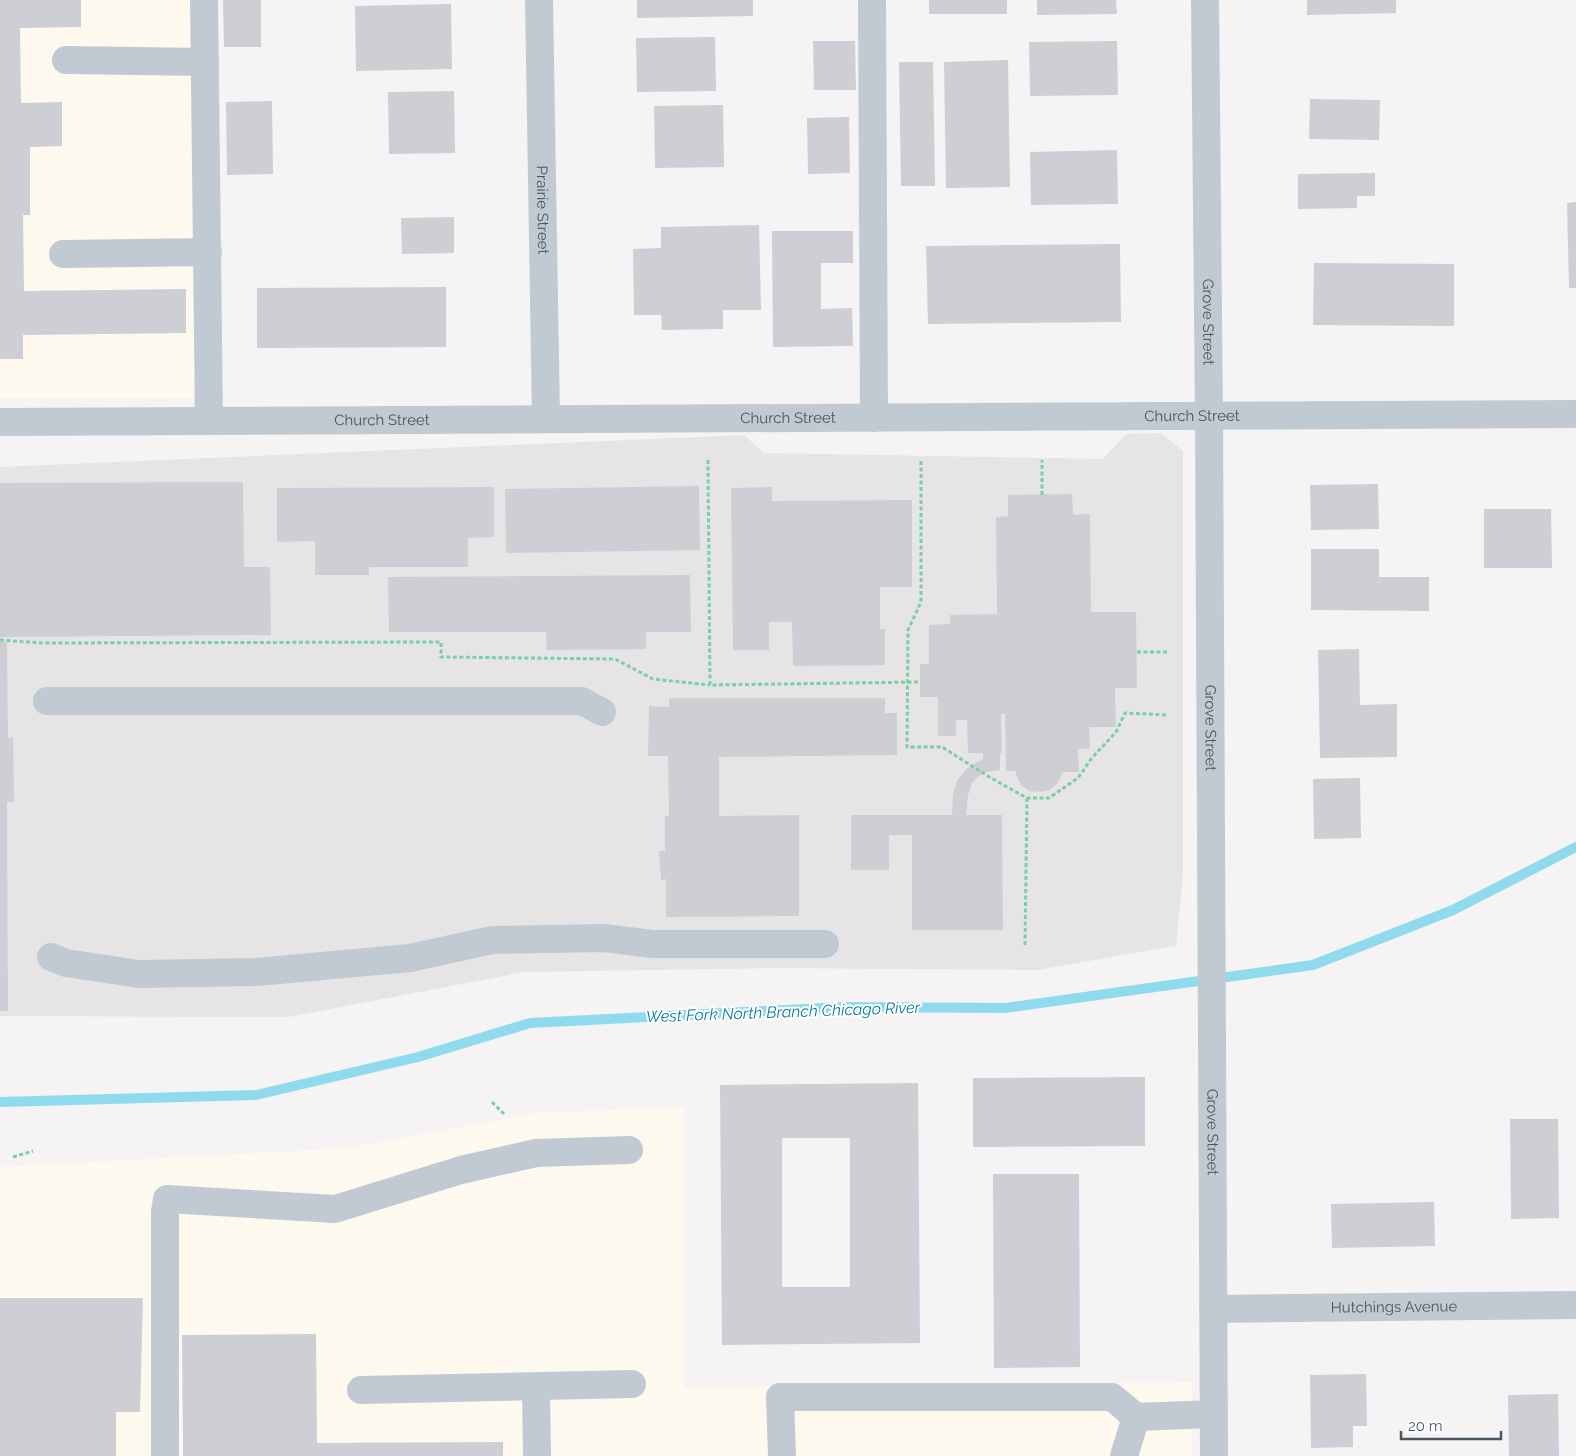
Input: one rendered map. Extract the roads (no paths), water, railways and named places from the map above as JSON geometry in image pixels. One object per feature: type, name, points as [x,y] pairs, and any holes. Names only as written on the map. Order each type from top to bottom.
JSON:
[{"type":"street","points":[[204,0],[210,421]]},
{"type":"street","name":"Prairie Street","points":[[539,0],[546,419]]},
{"type":"street","points":[[872,0],[874,418]]},
{"type":"street","name":"Grove Street","points":[[1205,0],[1214,1456]]},
{"type":"street","points":[[66,60],[205,62]]},
{"type":"street","points":[[63,254],[208,252]]},
{"type":"street","name":"Church Street","points":[[0,422],[1576,414]]},
{"type":"street","points":[[47,701],[582,701],[602,712]]},
{"type":"street","points":[[51,957],[66,963],[138,974],[257,972],[410,958],[492,940],[604,938],[652,944],[825,944]]},
{"type":"street","points":[[165,1456],[167,1199],[335,1209],[461,1170],[536,1153],[629,1150]]},
{"type":"street","name":"Hutchings Avenue","points":[[1213,1309],[1576,1305]]},
{"type":"street","points":[[361,1390],[632,1384]]},
{"type":"street","points":[[536,1387],[537,1456]]},
{"type":"street","points":[[782,1456],[780,1397],[1112,1397],[1136,1417],[1213,1414]]},
{"type":"street","points":[[1124,1456],[1136,1417]]},
{"type":"waterway","name":"West Fork North Branch Chicago River","points":[[0,1102],[256,1095],[418,1057],[530,1023],[845,1007],[1005,1008],[1313,965],[1453,910],[1576,847]]}]
